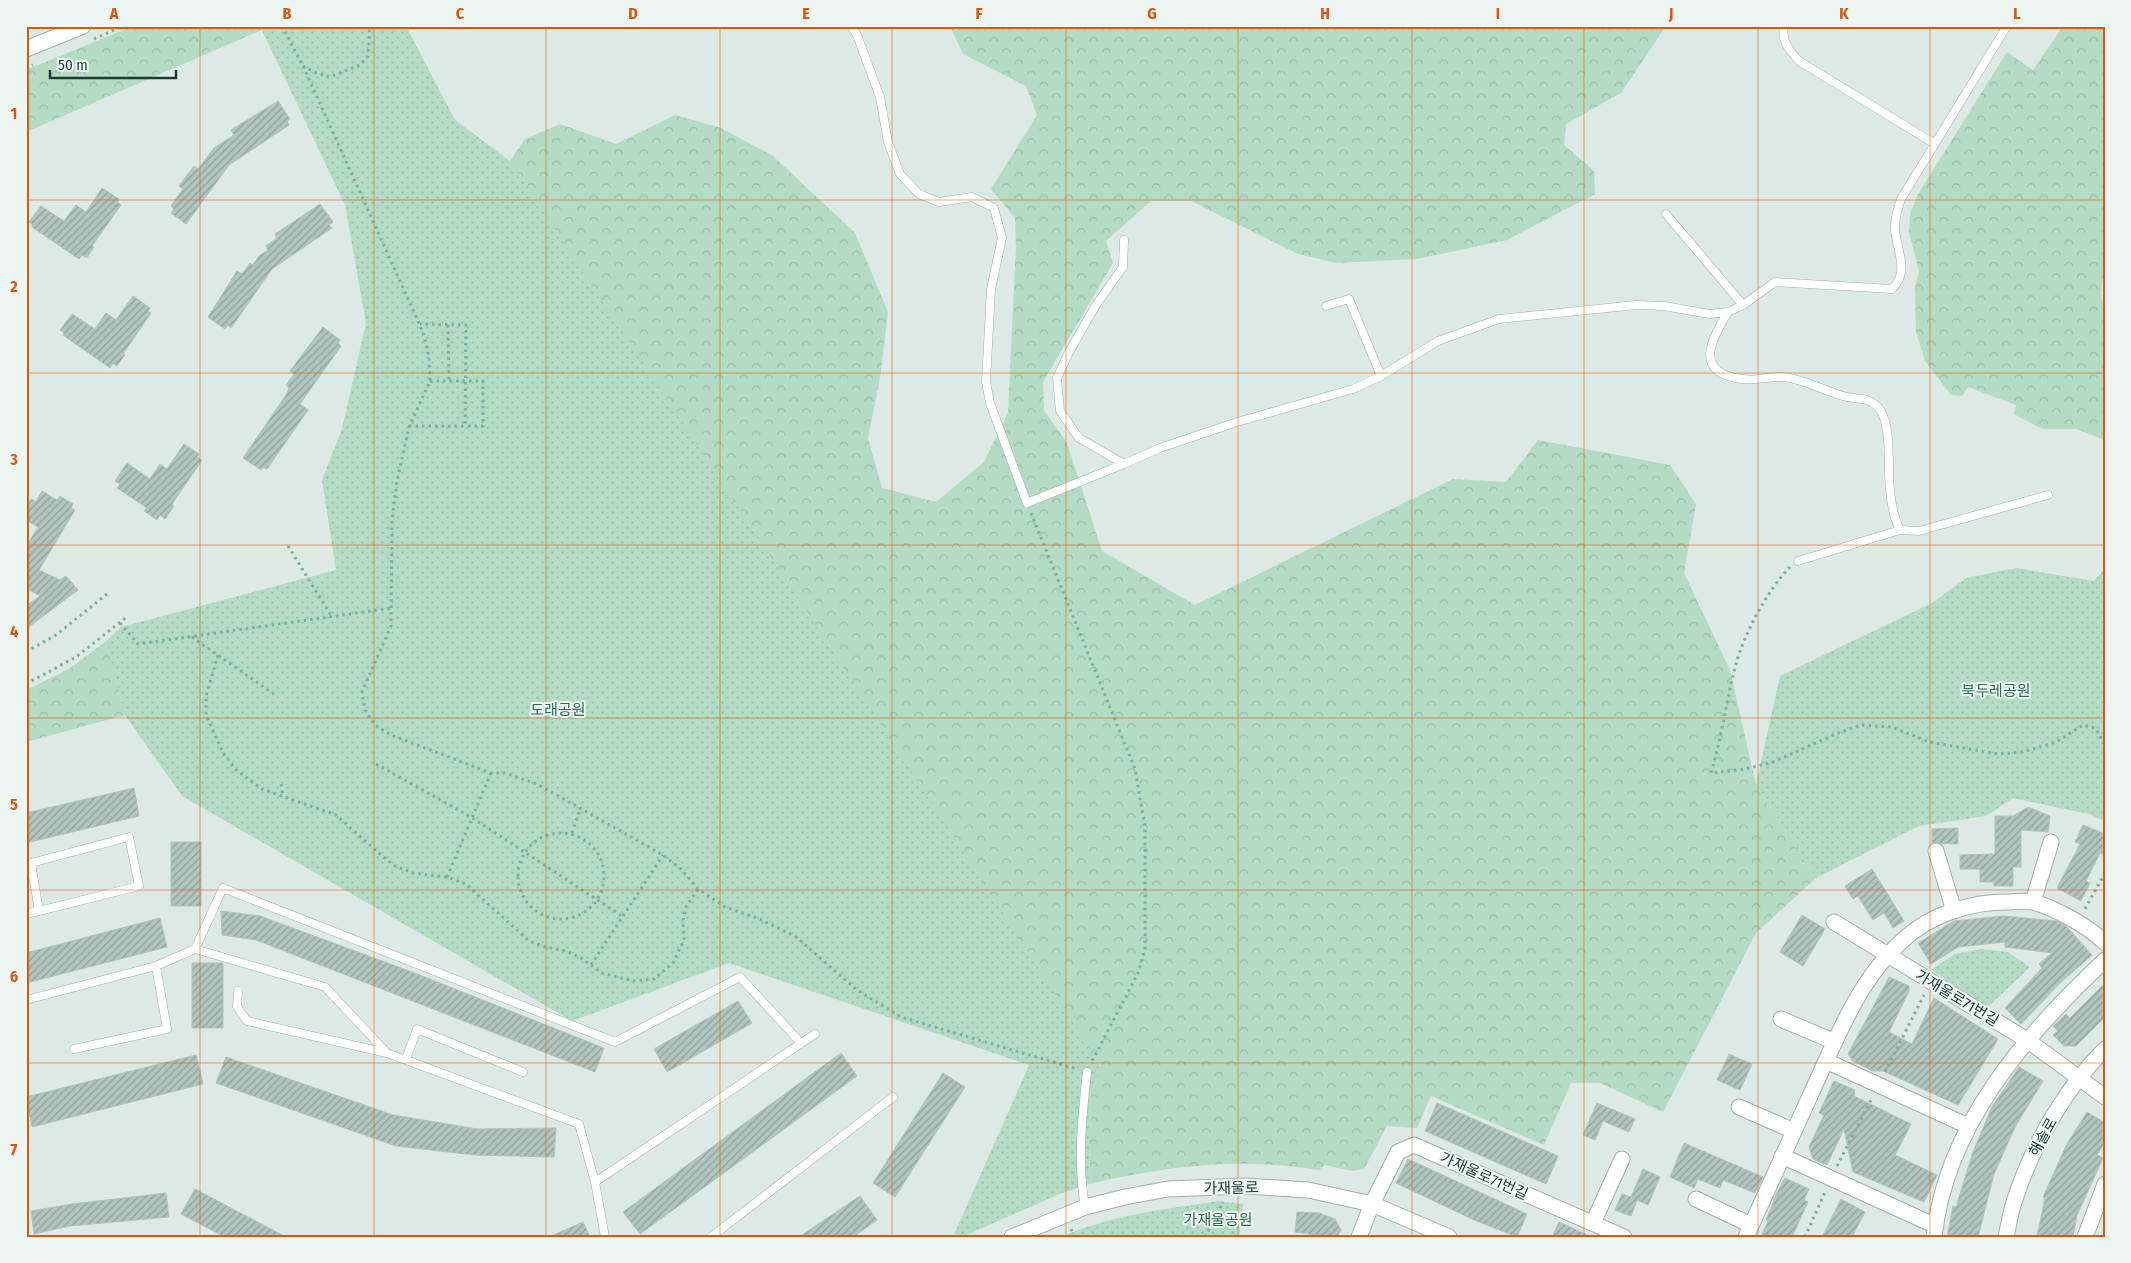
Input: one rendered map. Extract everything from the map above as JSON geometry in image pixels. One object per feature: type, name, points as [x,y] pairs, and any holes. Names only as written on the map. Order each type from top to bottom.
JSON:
[{"type":"street","points":[[26,49],[82,26]]},
{"type":"street","points":[[2033,902],[2051,842]]},
{"type":"street","points":[[1936,851],[1954,911]]},
{"type":"street","points":[[1696,1199],[1749,1231],[1835,1042],[1868,980],[1887,956],[1904,939],[1941,915],[1989,901],[2033,902],[2077,923],[2098,936],[2105,943]]},
{"type":"street","name":"가재울로71번길","points":[[1834,922],[2027,1040],[2105,1097]]},
{"type":"street","points":[[1782,1156],[1935,1231],[1942,1194],[1968,1126],[2027,1040],[2049,1014],[2105,960]]},
{"type":"street","points":[[1782,1019],[1835,1042]]},
{"type":"street","name":"해솔로","points":[[2006,1237],[2015,1198],[2026,1167],[2078,1078],[2105,1049]]},
{"type":"street","points":[[1826,1061],[1968,1126]]},
{"type":"street","points":[[1739,1107],[1794,1131]]},
{"type":"street","name":"가재울로71번길","points":[[1359,1237],[1372,1204],[1398,1152],[1414,1145],[1624,1237]]},
{"type":"street","points":[[1593,1223],[1622,1159]]},
{"type":"street","points":[[2085,1237],[2105,1184]]},
{"type":"street","name":"가재울로","points":[[1012,1237],[1085,1207],[1125,1196],[1168,1190],[1246,1186],[1308,1190],[1372,1204],[1449,1237]]},
{"type":"lane","points":[[851,26],[857,35],[880,97],[888,142],[900,174],[919,194],[939,202],[972,198],[994,208],[1002,238],[991,289],[986,382],[990,402],[1027,503],[1160,448],[1237,422],[1353,389],[1381,376],[1438,340],[1498,319],[1636,305],[1664,306],[1710,314],[1728,312],[1743,305],[1775,282],[1892,289],[1900,282],[1902,272],[1895,228],[1896,214],[1901,199],[2007,26]]},
{"type":"lane","points":[[1784,26],[1782,35],[1788,48],[1799,60],[1935,144]]},
{"type":"lane","points":[[1666,214],[1743,305]]},
{"type":"lane","points":[[1124,240],[1123,267],[1096,305],[1069,352],[1057,378],[1060,411],[1079,438],[1124,464]]},
{"type":"lane","points":[[1326,306],[1350,299],[1381,376]]},
{"type":"lane","points":[[1728,312],[1713,336],[1710,348],[1710,358],[1713,367],[1721,373],[1743,379],[1787,378],[1833,394],[1863,398],[1878,408],[1886,423],[1890,489],[1895,521],[1900,530]]},
{"type":"lane","points":[[1798,561],[1900,530],[1919,531],[2048,495]]},
{"type":"lane","points":[[26,914],[39,911],[139,886],[129,837],[31,863],[39,911]]},
{"type":"lane","points":[[195,949],[223,888],[616,1042],[740,977],[801,1043]]},
{"type":"lane","points":[[26,1000],[156,966],[195,949],[325,988],[387,1053]]},
{"type":"lane","points":[[74,1049],[167,1029],[156,966]]},
{"type":"lane","points":[[238,991],[237,1007],[247,1021],[387,1053],[579,1124],[595,1182],[605,1237]]},
{"type":"lane","points":[[406,1059],[417,1029],[524,1072]]},
{"type":"lane","points":[[595,1182],[815,1034]]},
{"type":"lane","points":[[1085,1207],[1081,1184],[1081,1133],[1087,1072]]},
{"type":"lane","points":[[711,1237],[893,1098]]},
{"type":"path","points":[[282,26],[303,66],[420,324],[429,357],[430,381],[409,426],[397,481],[392,521],[391,626],[387,639],[362,692],[365,710],[375,725],[391,735],[491,773],[505,773],[537,784],[662,854],[681,868],[698,889],[725,907],[757,918],[795,936],[857,990],[901,1017],[1087,1072],[1138,974],[1145,949],[1145,826],[1135,769],[1027,503]]},
{"type":"path","points":[[303,66],[316,74],[330,77],[360,65],[368,56],[370,26]]},
{"type":"path","points":[[420,324],[466,325],[465,426]]},
{"type":"path","points":[[448,324],[449,381]]},
{"type":"path","points":[[409,426],[483,426],[483,381],[430,381]]},
{"type":"path","points":[[288,546],[332,617]]},
{"type":"path","points":[[1798,561],[1788,568],[1761,605],[1736,662],[1720,743],[1711,773],[1745,769],[1773,762],[1838,733],[1861,725],[1892,727],[1929,742],[1998,754],[2023,752],[2056,742],[2083,725],[2095,728],[2105,745]]},
{"type":"path","points":[[26,652],[56,634],[107,594]]},
{"type":"path","points":[[120,623],[138,644],[392,608]]},
{"type":"path","points":[[26,684],[76,657],[128,616]]},
{"type":"path","points":[[192,636],[275,696]]},
{"type":"path","points":[[218,655],[206,696],[206,715],[223,753],[236,770],[262,789],[336,815],[395,866],[413,873],[448,877],[466,884],[529,941],[545,947],[566,951],[602,973],[633,981],[654,978],[673,962],[684,940],[683,920],[686,907],[698,889]]},
{"type":"path","points":[[376,764],[471,817],[598,898],[622,916]]},
{"type":"path","points":[[448,877],[471,817],[491,773]]},
{"type":"path","points":[[281,784],[283,797]]},
{"type":"path","points":[[572,833],[580,809]]},
{"type":"path","points":[[557,832],[572,833],[586,840],[596,850],[603,864],[605,877],[602,891],[598,898],[584,912],[572,918],[558,919],[544,916],[532,909],[523,898],[518,885],[517,870],[525,852],[530,844],[543,836],[557,832]]},
{"type":"path","points":[[591,965],[662,854]]},
{"type":"path","points":[[2077,923],[2105,872]]},
{"type":"path","points":[[1805,1237],[1830,1178],[1931,981]]},
{"type":"path","points":[[1205,1237],[1222,1207],[1226,1187]]},
{"type":"green space","points":[[133,26],[260,26],[262,30],[26,132],[26,70]]},
{"type":"green space","name":"도래공원","points":[[260,26],[406,26],[455,120],[510,161],[871,709],[1101,1065],[1091,1093],[1089,1184],[1062,1193],[962,1237],[953,1237],[1029,1065],[729,963],[572,1021],[182,796],[125,715],[106,641],[121,627],[336,570],[322,480],[342,429],[366,323],[345,205]]},
{"type":"green space","points":[[950,26],[1666,26],[1621,93],[1566,124],[1564,145],[1594,171],[1595,194],[1507,240],[1417,259],[1336,263],[1298,254],[1191,201],[1151,201],[1106,241],[1113,263],[1043,382],[1044,410],[1067,443],[1102,551],[1195,605],[1453,479],[1506,482],[1538,440],[1670,465],[1696,504],[1684,573],[1730,670],[1756,785],[1816,878],[1756,933],[1663,1112],[1600,1083],[1571,1083],[1544,1145],[1431,1096],[1417,1128],[1387,1126],[1364,1169],[1352,1171],[1325,1165],[1319,1170],[1260,1164],[1203,1165],[1147,1172],[1089,1184],[1091,1093],[1101,1065],[505,197],[510,161],[525,139],[560,124],[616,144],[675,115],[721,128],[773,156],[855,233],[888,312],[880,378],[868,438],[882,488],[936,502],[984,462],[1008,413],[1016,247],[1015,218],[991,189],[1037,115],[1026,86],[963,54]]},
{"type":"green space","points":[[2063,26],[2105,26],[2105,264],[2101,293],[2105,318],[2105,440],[2076,429],[2042,429],[2014,414],[2016,405],[1968,387],[1962,396],[1951,395],[1925,361],[1916,332],[1915,288],[1919,271],[1909,232],[1910,214],[1918,194],[2007,52],[2033,70]]},
{"type":"green space","name":"북두레공원","points":[[2016,568],[2094,581],[2105,569],[2105,821],[2089,814],[2013,798],[1986,816],[1919,826],[1816,878],[1756,785],[1780,676],[1932,603],[1966,578]]},
{"type":"green space","points":[[106,641],[125,715],[26,742],[26,690],[69,669]]},
{"type":"green space","points":[[1981,949],[2008,952],[2030,967],[1988,1007],[1931,970],[1955,954]]},
{"type":"green space","name":"가재울공원","points":[[1219,1201],[1243,1204],[1239,1237],[1061,1237],[1080,1229],[1119,1218]]},
{"type":"building","points":[[278,101],[290,119],[287,121],[289,125],[229,165],[186,224],[171,213],[174,209],[171,206],[183,189],[179,186],[194,166],[198,169],[214,148],[234,135],[231,130]]},
{"type":"building","points":[[102,188],[119,199],[117,202],[121,205],[92,246],[94,247],[87,258],[82,255],[79,259],[32,227],[33,225],[29,222],[41,206],[64,221],[76,205],[86,212]]},
{"type":"building","points":[[320,204],[333,222],[329,225],[332,228],[272,269],[231,328],[228,325],[225,329],[208,317],[237,271],[242,274],[250,263],[253,265],[259,256],[268,250],[266,246],[277,238],[275,234]]},
{"type":"building","points":[[133,296],[150,308],[148,311],[151,313],[117,366],[113,363],[110,368],[63,335],[64,333],[60,330],[72,314],[95,329],[106,313],[116,320]]},
{"type":"building","points":[[323,327],[340,340],[338,343],[341,346],[300,404],[308,410],[267,469],[263,467],[261,470],[243,458],[286,395],[289,388],[286,385],[294,374],[290,371]]},
{"type":"building","points":[[184,444],[199,454],[197,457],[202,460],[172,504],[174,506],[165,519],[160,515],[157,520],[144,511],[147,508],[117,488],[120,484],[115,481],[127,463],[150,479],[160,464],[167,469]]},
{"type":"building","points":[[42,491],[57,500],[60,496],[73,504],[71,508],[75,510],[39,570],[60,580],[66,576],[78,590],[26,629],[26,606],[40,596],[28,589],[26,592],[26,547],[38,527],[26,520],[26,508],[31,499],[36,502]]},
{"type":"building","points":[[134,788],[139,816],[26,843],[26,813]]},
{"type":"building","points":[[2028,807],[2050,816],[2048,832],[2021,830],[2021,867],[2013,867],[2013,886],[1994,886],[1994,882],[1980,882],[1980,869],[1960,869],[1960,855],[1995,854],[1995,816],[2013,816]]},
{"type":"building","points":[[2083,825],[2105,834],[2105,855],[2100,853],[2086,881],[2090,883],[2081,901],[2057,888],[2080,844],[2075,842]]},
{"type":"building","points":[[1958,828],[1958,844],[1932,843],[1932,829]]},
{"type":"building","points":[[171,842],[201,842],[201,906],[171,906]]},
{"type":"building","points":[[1872,869],[1904,921],[1893,928],[1884,913],[1873,920],[1858,896],[1853,899],[1845,886]]},
{"type":"building","points":[[221,911],[260,916],[412,972],[604,1048],[595,1072],[256,940],[222,935]]},
{"type":"building","points":[[1802,915],[1825,929],[1803,966],[1780,952]]},
{"type":"building","points":[[2004,916],[2057,921],[2067,927],[2092,955],[2060,983],[2021,1024],[2005,1008],[2042,968],[2039,964],[2052,953],[2005,947],[2005,942],[1958,947],[1931,964],[1918,943],[1954,921]]},
{"type":"building","points":[[160,918],[167,947],[26,983],[26,953]]},
{"type":"building","points":[[192,963],[223,963],[223,1028],[192,1028]]},
{"type":"building","points":[[1889,977],[1909,986],[1909,991],[1889,1032],[1912,1044],[1934,998],[1998,1039],[1958,1105],[1883,1071],[1873,1071],[1853,1061],[1848,1054]]},
{"type":"building","points":[[2105,983],[2105,1017],[2076,1046],[2064,1046],[2053,1035],[2058,1031],[2053,1026],[2066,1014],[2070,1018]]},
{"type":"building","points":[[738,1001],[752,1023],[667,1072],[654,1049]]},
{"type":"building","points":[[841,1053],[857,1076],[640,1234],[623,1212]]},
{"type":"building","points":[[1729,1054],[1752,1064],[1740,1090],[1717,1080]]},
{"type":"building","points":[[196,1055],[203,1084],[32,1127],[26,1097]]},
{"type":"building","points":[[226,1057],[393,1115],[477,1129],[556,1128],[554,1157],[475,1155],[396,1146],[216,1083]]},
{"type":"building","points":[[2019,1067],[2043,1081],[2015,1127],[1994,1174],[1978,1237],[1947,1237],[1953,1206],[1956,1207],[1973,1152],[1992,1107]]},
{"type":"building","points":[[943,1073],[965,1087],[895,1197],[873,1183]]},
{"type":"building","points":[[1834,1081],[1855,1090],[1854,1096],[1911,1124],[1895,1155],[1937,1175],[1924,1202],[1853,1172],[1844,1129],[1827,1165],[1813,1159],[1809,1147],[1824,1115],[1819,1113]]},
{"type":"building","points":[[1437,1103],[1558,1156],[1546,1184],[1425,1131]]},
{"type":"building","points":[[1597,1103],[1635,1119],[1629,1132],[1603,1121],[1595,1140],[1583,1135]]},
{"type":"building","points":[[2087,1112],[2105,1123],[2105,1142],[2097,1155],[2103,1158],[2077,1215],[2073,1237],[2037,1237],[2045,1198],[2043,1197],[2067,1144]]},
{"type":"building","points":[[1684,1143],[1763,1177],[1755,1193],[1723,1180],[1720,1188],[1698,1179],[1694,1188],[1670,1177]]},
{"type":"building","points":[[1408,1159],[1527,1214],[1517,1237],[1474,1220],[1396,1183]]},
{"type":"building","points":[[1643,1169],[1660,1177],[1648,1205],[1637,1200],[1631,1216],[1615,1210],[1622,1194],[1631,1197]]},
{"type":"building","points":[[1785,1178],[1809,1189],[1804,1200],[1808,1202],[1792,1237],[1761,1237],[1768,1221],[1766,1220],[1773,1200]]},
{"type":"building","points":[[195,1189],[286,1237],[225,1237],[181,1214]]},
{"type":"building","points":[[166,1193],[169,1217],[70,1226],[34,1234],[31,1211],[72,1204]]},
{"type":"building","points":[[860,1196],[877,1220],[853,1237],[799,1237]]},
{"type":"building","points":[[1841,1199],[1865,1212],[1852,1237],[1822,1237]]},
{"type":"building","points":[[1297,1212],[1319,1213],[1335,1219],[1341,1230],[1337,1237],[1316,1237],[1316,1235],[1295,1232]]},
{"type":"building","points":[[583,1222],[590,1237],[549,1237]]},
{"type":"building","points":[[1559,1222],[1592,1237],[1552,1237]]}]
